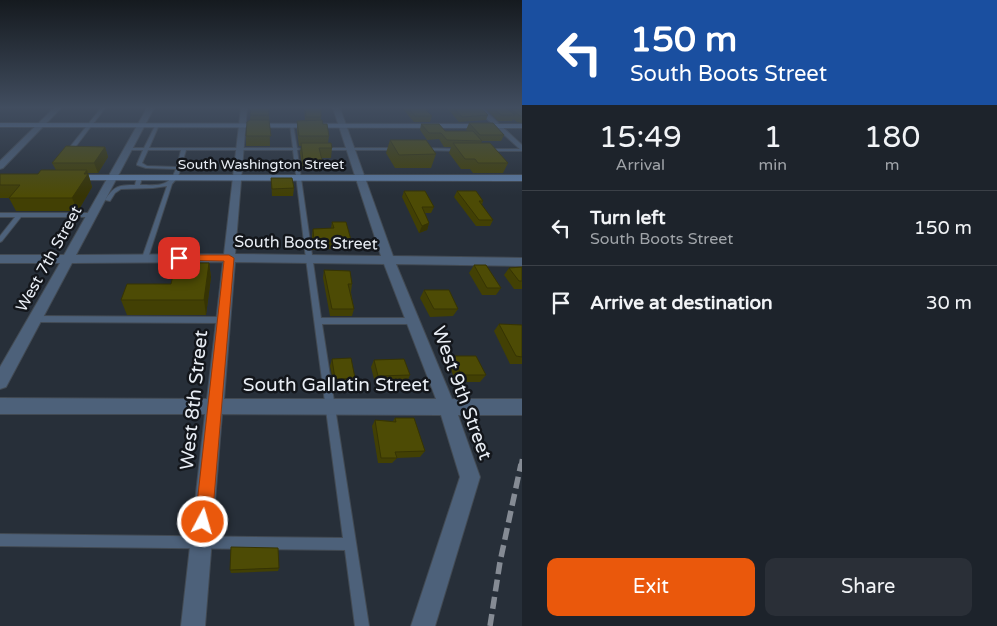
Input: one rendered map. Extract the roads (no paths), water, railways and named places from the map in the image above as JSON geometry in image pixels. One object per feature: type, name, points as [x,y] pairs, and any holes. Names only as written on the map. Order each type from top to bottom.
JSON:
[{"type":"main road","name":"South Washington Street","points":[[57,178],[112,178],[138,182],[297,177],[522,178]]},
{"type":"street","points":[[0,166],[29,137]]},
{"type":"street","name":"West 7th Street","points":[[0,382],[135,137]]},
{"type":"street","name":"West 8th Street","points":[[193,626],[241,137]]},
{"type":"street","name":"West 9th Street","points":[[345,137],[389,261],[447,407],[470,477],[423,626]]},
{"type":"street","points":[[509,137],[522,149]]},
{"type":"street","name":"South Boots Street","points":[[0,259],[229,258],[522,262]]},
{"type":"street","name":"South Gallatin Street","points":[[0,406],[522,407]]},
{"type":"lane","points":[[66,155],[81,137]]},
{"type":"lane","points":[[150,137],[139,164],[146,167],[178,168]]},
{"type":"lane","points":[[296,137],[299,149],[297,177],[362,626]]},
{"type":"lane","points":[[128,149],[299,149]]},
{"type":"lane","points":[[145,258],[184,149]]},
{"type":"lane","points":[[311,149],[403,149]]},
{"type":"lane","points":[[421,149],[470,150]]},
{"type":"lane","points":[[479,150],[522,149]]},
{"type":"lane","points":[[108,200],[114,190],[119,187],[138,182]]},
{"type":"lane","points":[[0,215],[91,216]]},
{"type":"lane","points":[[0,240],[19,215]]},
{"type":"lane","points":[[34,319],[223,320]]},
{"type":"lane","points":[[318,321],[413,322]]},
{"type":"lane","points":[[0,540],[351,544]]},
{"type":"railway","points":[[521,465],[522,459]]},
{"type":"railway","points":[[490,626],[500,562],[521,464]]}]
